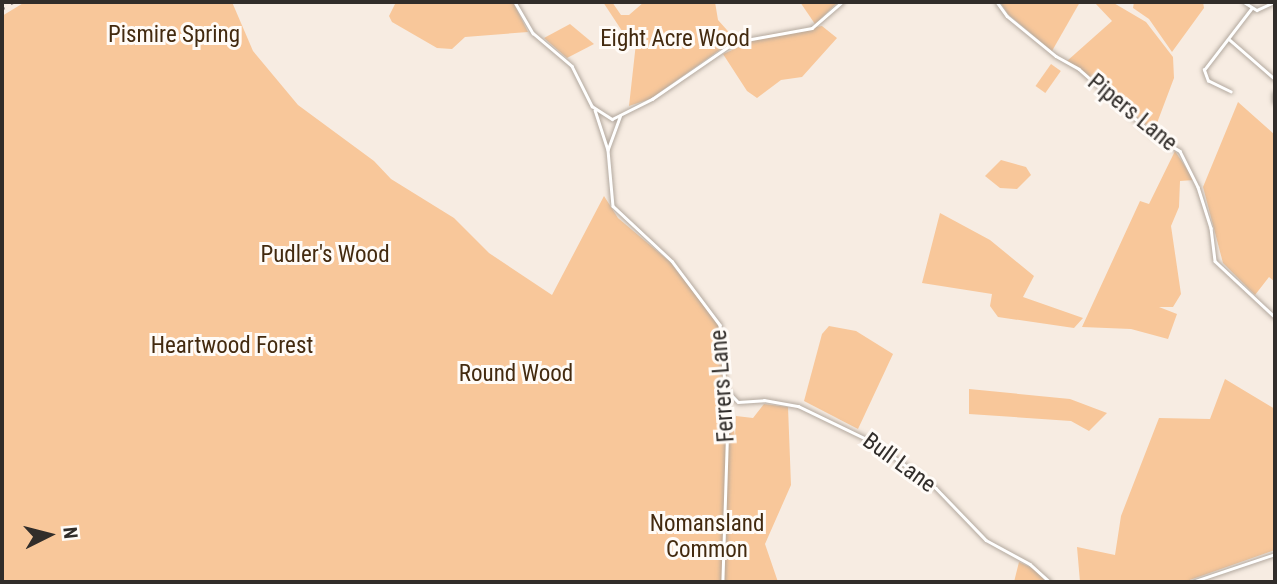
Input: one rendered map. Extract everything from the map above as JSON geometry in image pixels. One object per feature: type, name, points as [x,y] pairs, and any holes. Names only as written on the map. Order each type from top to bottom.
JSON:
[{"type":"street","name":"Ferrers Lane","points":[[515,2],[533,33],[572,66],[595,110],[608,150]]},
{"type":"street","points":[[595,110],[609,118],[620,116],[701,68],[735,42],[812,28],[842,2]]},
{"type":"street","name":"Pipers Lane","points":[[997,2],[1007,16],[1056,57],[1079,69],[1154,135],[1180,151],[1191,167],[1212,228],[1215,261],[1275,317]]},
{"type":"street","points":[[1244,2],[1251,9]]},
{"type":"street","points":[[1231,92],[1204,74],[1251,9],[1274,2]]},
{"type":"street","points":[[1230,39],[1275,79]]},
{"type":"street","points":[[1275,93],[1275,102]]},
{"type":"street","name":"Ferrers Lane","points":[[620,116],[608,150],[607,187],[613,206],[672,261],[717,316],[726,390],[723,582]]},
{"type":"street","name":"Bull Lane","points":[[726,390],[738,402],[764,400],[798,406],[875,443],[936,488],[986,540],[1040,571],[1050,582]]},
{"type":"street","points":[[1192,582],[1275,554]]},
{"type":"green space","name":"Heartwood Forest","points":[[25,2],[232,2],[253,51],[298,105],[374,161],[391,179],[454,218],[489,253],[552,295],[604,196],[618,218],[670,262],[720,326],[735,437],[736,416],[753,418],[764,404],[788,407],[791,485],[765,544],[778,582],[2,582],[2,16]]},
{"type":"green space","points":[[396,2],[513,2],[528,32],[465,37],[452,49],[437,48],[392,22],[389,16]]},
{"type":"green space","name":"Eight Acre Wood","points":[[603,2],[612,2],[621,15],[629,15],[644,2],[715,2],[718,20],[735,39],[650,99],[629,106],[636,43],[624,34]]},
{"type":"green space","points":[[800,2],[838,2],[815,24]]},
{"type":"green space","points":[[1000,2],[1080,2],[1052,51],[1008,14]]},
{"type":"green space","points":[[1112,2],[1146,22],[1173,57],[1174,78],[1154,131],[1067,61],[1112,21],[1095,3]]},
{"type":"green space","points":[[1134,2],[1203,2],[1204,8],[1172,52],[1149,19],[1133,8]]},
{"type":"green space","points":[[570,24],[594,44],[567,58],[544,38]]},
{"type":"green space","points":[[822,26],[837,38],[802,77],[781,80],[757,98],[747,91],[723,54],[766,35]]},
{"type":"green space","points":[[1051,64],[1061,71],[1045,93],[1036,86]]},
{"type":"green space","points":[[1238,102],[1275,135],[1275,282],[1269,277],[1255,295],[1223,263],[1203,187]]},
{"type":"green space","points":[[1175,151],[1194,180],[1180,181],[1179,207],[1171,226],[1181,294],[1173,307],[1159,307],[1177,314],[1168,339],[1131,329],[1082,327],[1140,201],[1149,204]]},
{"type":"green space","points":[[1001,160],[1026,167],[1031,175],[1017,189],[1000,188],[985,176]]},
{"type":"green space","points":[[940,213],[990,240],[1034,276],[1023,297],[1083,318],[1074,328],[998,317],[990,306],[992,294],[922,283]]},
{"type":"green space","points":[[829,326],[856,331],[893,354],[858,429],[804,401],[822,334]]},
{"type":"green space","points":[[1225,379],[1275,409],[1275,550],[1184,582],[1080,582],[1077,547],[1115,555],[1121,516],[1159,418],[1210,419]]},
{"type":"green space","points":[[969,389],[1070,399],[1107,413],[1089,431],[1071,421],[969,414]]},
{"type":"green space","points":[[1019,562],[1036,570],[1046,582],[1014,582]]},
{"type":"railway","points":[[2,10],[15,2]]},
{"type":"park label","name":"Pismire Spring","points":[[174,35]]},
{"type":"park label","name":"Pudler's Wood","points":[[325,255]]},
{"type":"park label","name":"Round Wood","points":[[516,374]]},
{"type":"park label","name":"Nomansland Common","points":[[707,537]]}]
